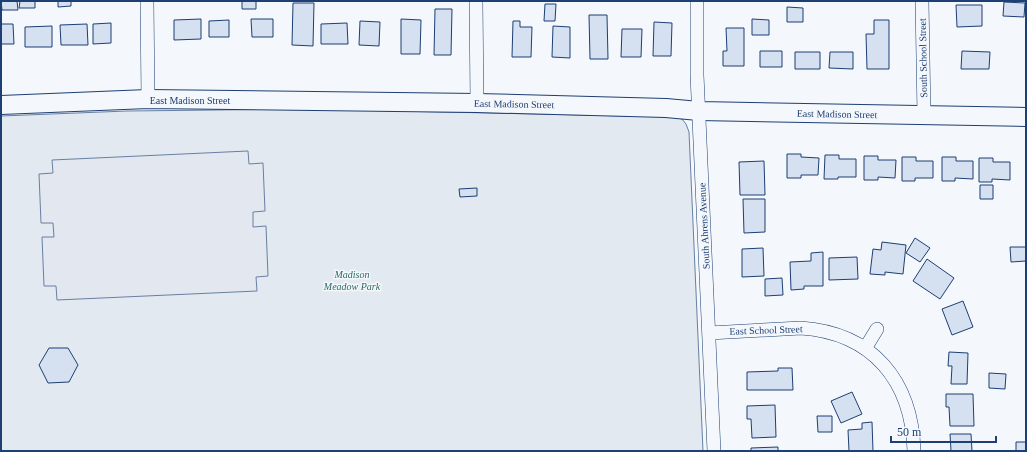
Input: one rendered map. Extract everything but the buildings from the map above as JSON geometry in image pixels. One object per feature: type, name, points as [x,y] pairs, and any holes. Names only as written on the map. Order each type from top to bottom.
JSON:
[{"type":"street","points":[[147,1],[148,99]]},
{"type":"street","points":[[476,1],[477,103]]},
{"type":"street","name":"South Ahrens Avenue","points":[[696,1],[699,111],[714,451]]},
{"type":"street","name":"South School Street","points":[[922,1],[924,115]]},
{"type":"street","name":"East Madison Street","points":[[1,105],[148,99],[477,103],[666,108],[699,111],[1026,117]]},
{"type":"street","name":"East School Street","points":[[709,332],[811,328],[839,334],[866,347],[882,361],[898,385],[912,420],[914,451]]},
{"type":"street","points":[[866,347],[877,329]]},
{"type":"green space","name":"Madison Meadow Park","points":[[306,109],[672,117],[682,119],[689,132],[703,451],[1,451],[1,116],[127,111]]},
{"type":"shaded area","points":[[248,151],[249,164],[263,163],[265,211],[253,212],[253,227],[266,226],[268,276],[256,277],[257,291],[57,300],[56,286],[44,286],[42,237],[54,237],[53,223],[41,223],[39,174],[53,173],[52,160]]}]
